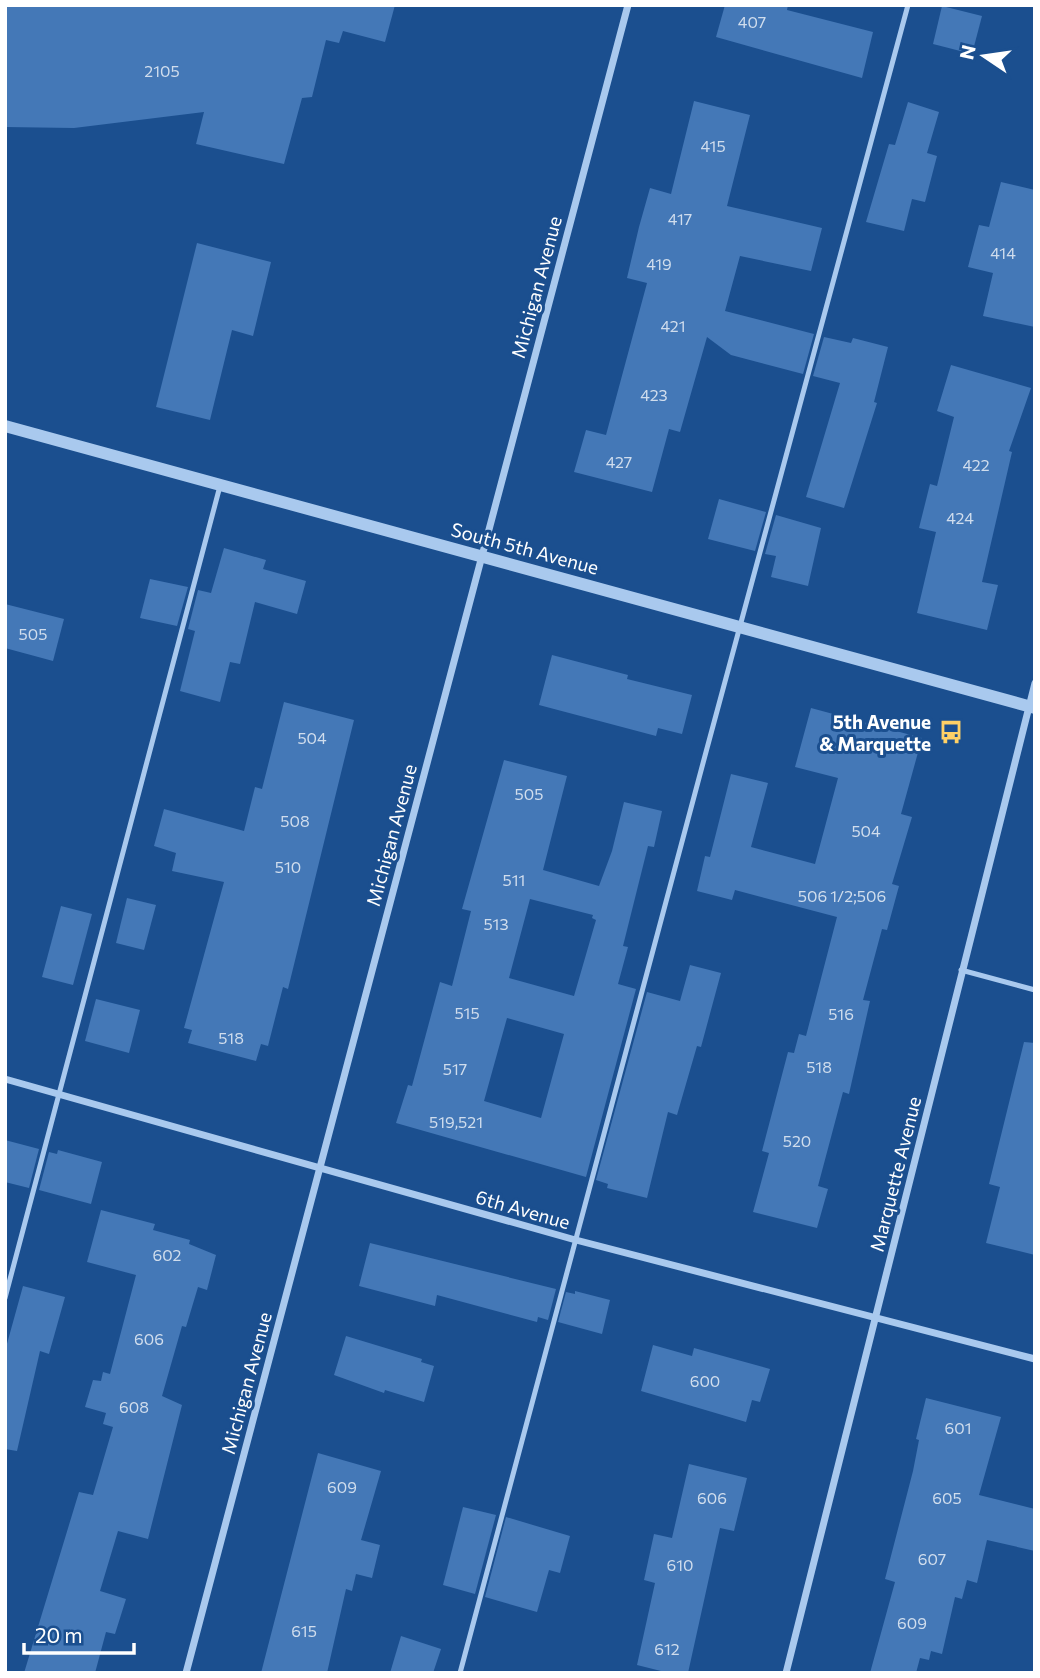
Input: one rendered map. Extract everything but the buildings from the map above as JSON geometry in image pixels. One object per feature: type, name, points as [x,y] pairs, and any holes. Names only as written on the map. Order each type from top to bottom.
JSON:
[{"type":"street","name":"Michigan Avenue","points":[[186,1673],[628,5]]},
{"type":"street","name":"South 5th Avenue","points":[[5,426],[1032,708]]},
{"type":"street","name":"Marquette Avenue","points":[[786,1673],[961,970],[1032,708],[1035,683]]},
{"type":"street","name":"6th Avenue","points":[[5,1079],[572,1239],[1035,1359]]},
{"type":"lane","points":[[460,1673],[572,1239],[742,627],[908,5]]},
{"type":"lane","points":[[5,1298],[220,486]]},
{"type":"lane","points":[[961,970],[1035,990]]},
{"type":"place","name":"5th Avenue & Marquette","points":[[951,732]]}]
